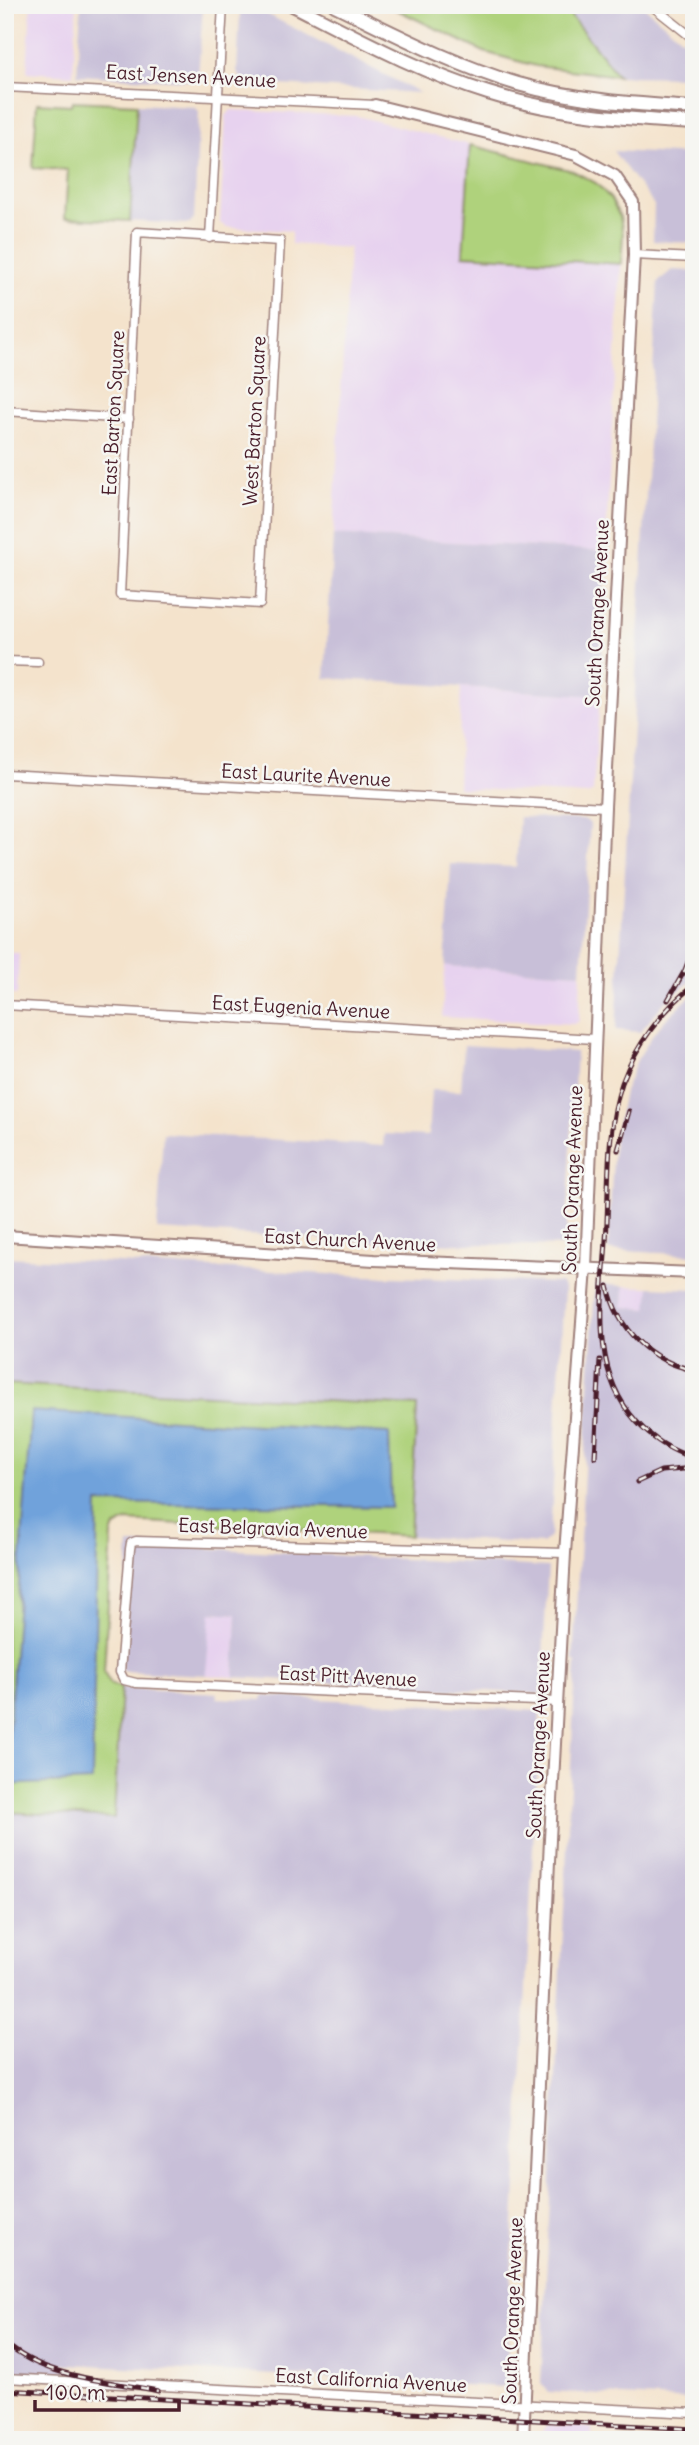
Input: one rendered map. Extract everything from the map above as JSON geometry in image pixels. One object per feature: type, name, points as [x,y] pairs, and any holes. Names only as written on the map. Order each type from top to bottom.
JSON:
[{"type":"main road","points":[[293,5],[385,51],[466,85],[511,99],[557,110],[622,118],[694,122]]},
{"type":"main road","points":[[335,5],[422,47],[496,76],[539,89],[619,102],[694,108]]},
{"type":"street","points":[[210,238],[223,5]]},
{"type":"street","points":[[652,5],[694,39]]},
{"type":"street","name":"East Jensen Avenue","points":[[5,87],[375,105]]},
{"type":"street","name":"South Orange Avenue","points":[[375,105],[576,155],[615,176],[633,202],[634,255],[605,807],[586,1268],[565,1553],[523,2440]]},
{"type":"street","name":"East Barton Square","points":[[120,595],[137,232],[210,238]]},
{"type":"street","name":"West Barton Square","points":[[120,595],[260,604],[280,241],[210,238]]},
{"type":"street","points":[[634,255],[694,258]]},
{"type":"street","points":[[5,411],[129,419]]},
{"type":"street","points":[[5,662],[38,662]]},
{"type":"street","name":"East Laurite Avenue","points":[[5,774],[605,807]]},
{"type":"street","name":"East Eugenia Avenue","points":[[5,1005],[595,1039]]},
{"type":"street","name":"East Church Avenue","points":[[5,1236],[374,1260],[694,1273]]},
{"type":"street","name":"East Belgravia Avenue","points":[[136,1683],[124,1680],[121,1672],[130,1549],[131,1543],[136,1541],[565,1553]]},
{"type":"street","name":"East Pitt Avenue","points":[[136,1683],[558,1702]]},
{"type":"street","name":"East California Avenue","points":[[5,2378],[694,2413]]},
{"type":"shaded area","points":[[31,5],[77,5],[73,75],[27,72]]},
{"type":"shaded area","points":[[81,5],[203,5],[198,78],[193,81],[77,75]]},
{"type":"shaded area","points":[[562,5],[642,5],[694,49],[694,77],[618,76]]},
{"type":"shaded area","points":[[244,7],[253,7],[420,93],[244,83],[237,72],[240,14]]},
{"type":"shaded area","points":[[137,104],[194,107],[199,111],[194,219],[190,224],[130,221]]},
{"type":"shaded area","points":[[231,110],[357,116],[470,145],[464,255],[621,264],[605,551],[333,535],[349,248],[291,244],[291,231],[226,227],[220,223],[226,116]]},
{"type":"shaded area","points":[[613,151],[694,155],[694,243],[653,241],[654,205]]},
{"type":"shaded area","points":[[672,270],[694,271],[694,979],[663,1004],[640,1032],[616,1030],[658,282]]},
{"type":"shaded area","points":[[333,535],[605,551],[600,696],[325,678]]},
{"type":"shaded area","points":[[461,687],[600,696],[593,792],[587,795],[458,788]]},
{"type":"shaded area","points":[[519,817],[586,820],[590,824],[581,973],[445,966],[451,864],[516,867]]},
{"type":"shaded area","points":[[5,953],[19,953],[17,995],[5,994]]},
{"type":"shaded area","points":[[445,966],[581,973],[579,1021],[574,1024],[442,1017]]},
{"type":"shaded area","points":[[694,993],[694,1255],[608,1250],[614,1140],[624,1092],[637,1060],[654,1033]]},
{"type":"shaded area","points":[[464,1045],[576,1052],[564,1246],[379,1242],[157,1230],[163,1133],[383,1146],[384,1134],[428,1136],[431,1090],[461,1091]]},
{"type":"shaded area","points":[[6,1257],[366,1276],[560,1283],[564,1289],[550,1537],[542,1544],[410,1536],[417,1407],[5,1384]]},
{"type":"shaded area","points":[[595,1284],[624,1286],[623,1307],[648,1309],[650,1287],[694,1289],[694,2400],[549,2392],[541,2384],[576,1662],[573,1661]]},
{"type":"shaded area","points":[[624,1286],[650,1287],[649,1309],[623,1307]]},
{"type":"shaded area","points":[[129,1544],[548,1567],[541,1694],[234,1677],[237,1614],[211,1612],[206,1675],[122,1671]]},
{"type":"shaded area","points":[[210,1612],[237,1614],[234,1677],[206,1675]]},
{"type":"shaded area","points":[[121,1688],[217,1693],[217,1698],[262,1700],[263,1696],[540,1711],[506,2381],[502,2387],[51,2363],[75,2370],[41,2376],[5,2374],[5,1812],[114,1817]]},
{"type":"shaded area","points":[[547,2425],[592,2428],[592,2440],[541,2440]]},
{"type":"green space","points":[[387,5],[562,5],[618,76],[536,66],[484,52]]},
{"type":"green space","points":[[72,101],[137,104],[130,221],[65,218],[68,170],[33,168],[37,103],[71,105]]},
{"type":"green space","points":[[470,145],[573,171],[596,183],[611,199],[620,217],[623,235],[621,264],[463,255]]},
{"type":"green space","points":[[5,1384],[417,1406],[410,1536],[126,1521],[115,1527],[112,1534],[104,1671],[109,1683],[121,1688],[114,1818],[5,1812]]},
{"type":"water","points":[[31,1411],[389,1433],[391,1507],[98,1503],[92,1781],[5,1785]]},
{"type":"railway","points":[[668,1000],[694,947]]},
{"type":"railway","points":[[694,985],[671,1006],[642,1042],[617,1099],[610,1152],[602,1300],[604,1351],[610,1376],[620,1399],[636,1421],[655,1439],[694,1458]]},
{"type":"railway","points":[[618,1150],[629,1111]]},
{"type":"railway","points":[[608,1286],[619,1316],[638,1341],[663,1360],[694,1370]]},
{"type":"railway","points":[[595,1457],[600,1360]]},
{"type":"railway","points":[[637,1482],[661,1471],[694,1468]]},
{"type":"railway","points":[[5,2343],[21,2355],[58,2371],[158,2391]]},
{"type":"railway","points":[[5,2390],[694,2429]]}]
